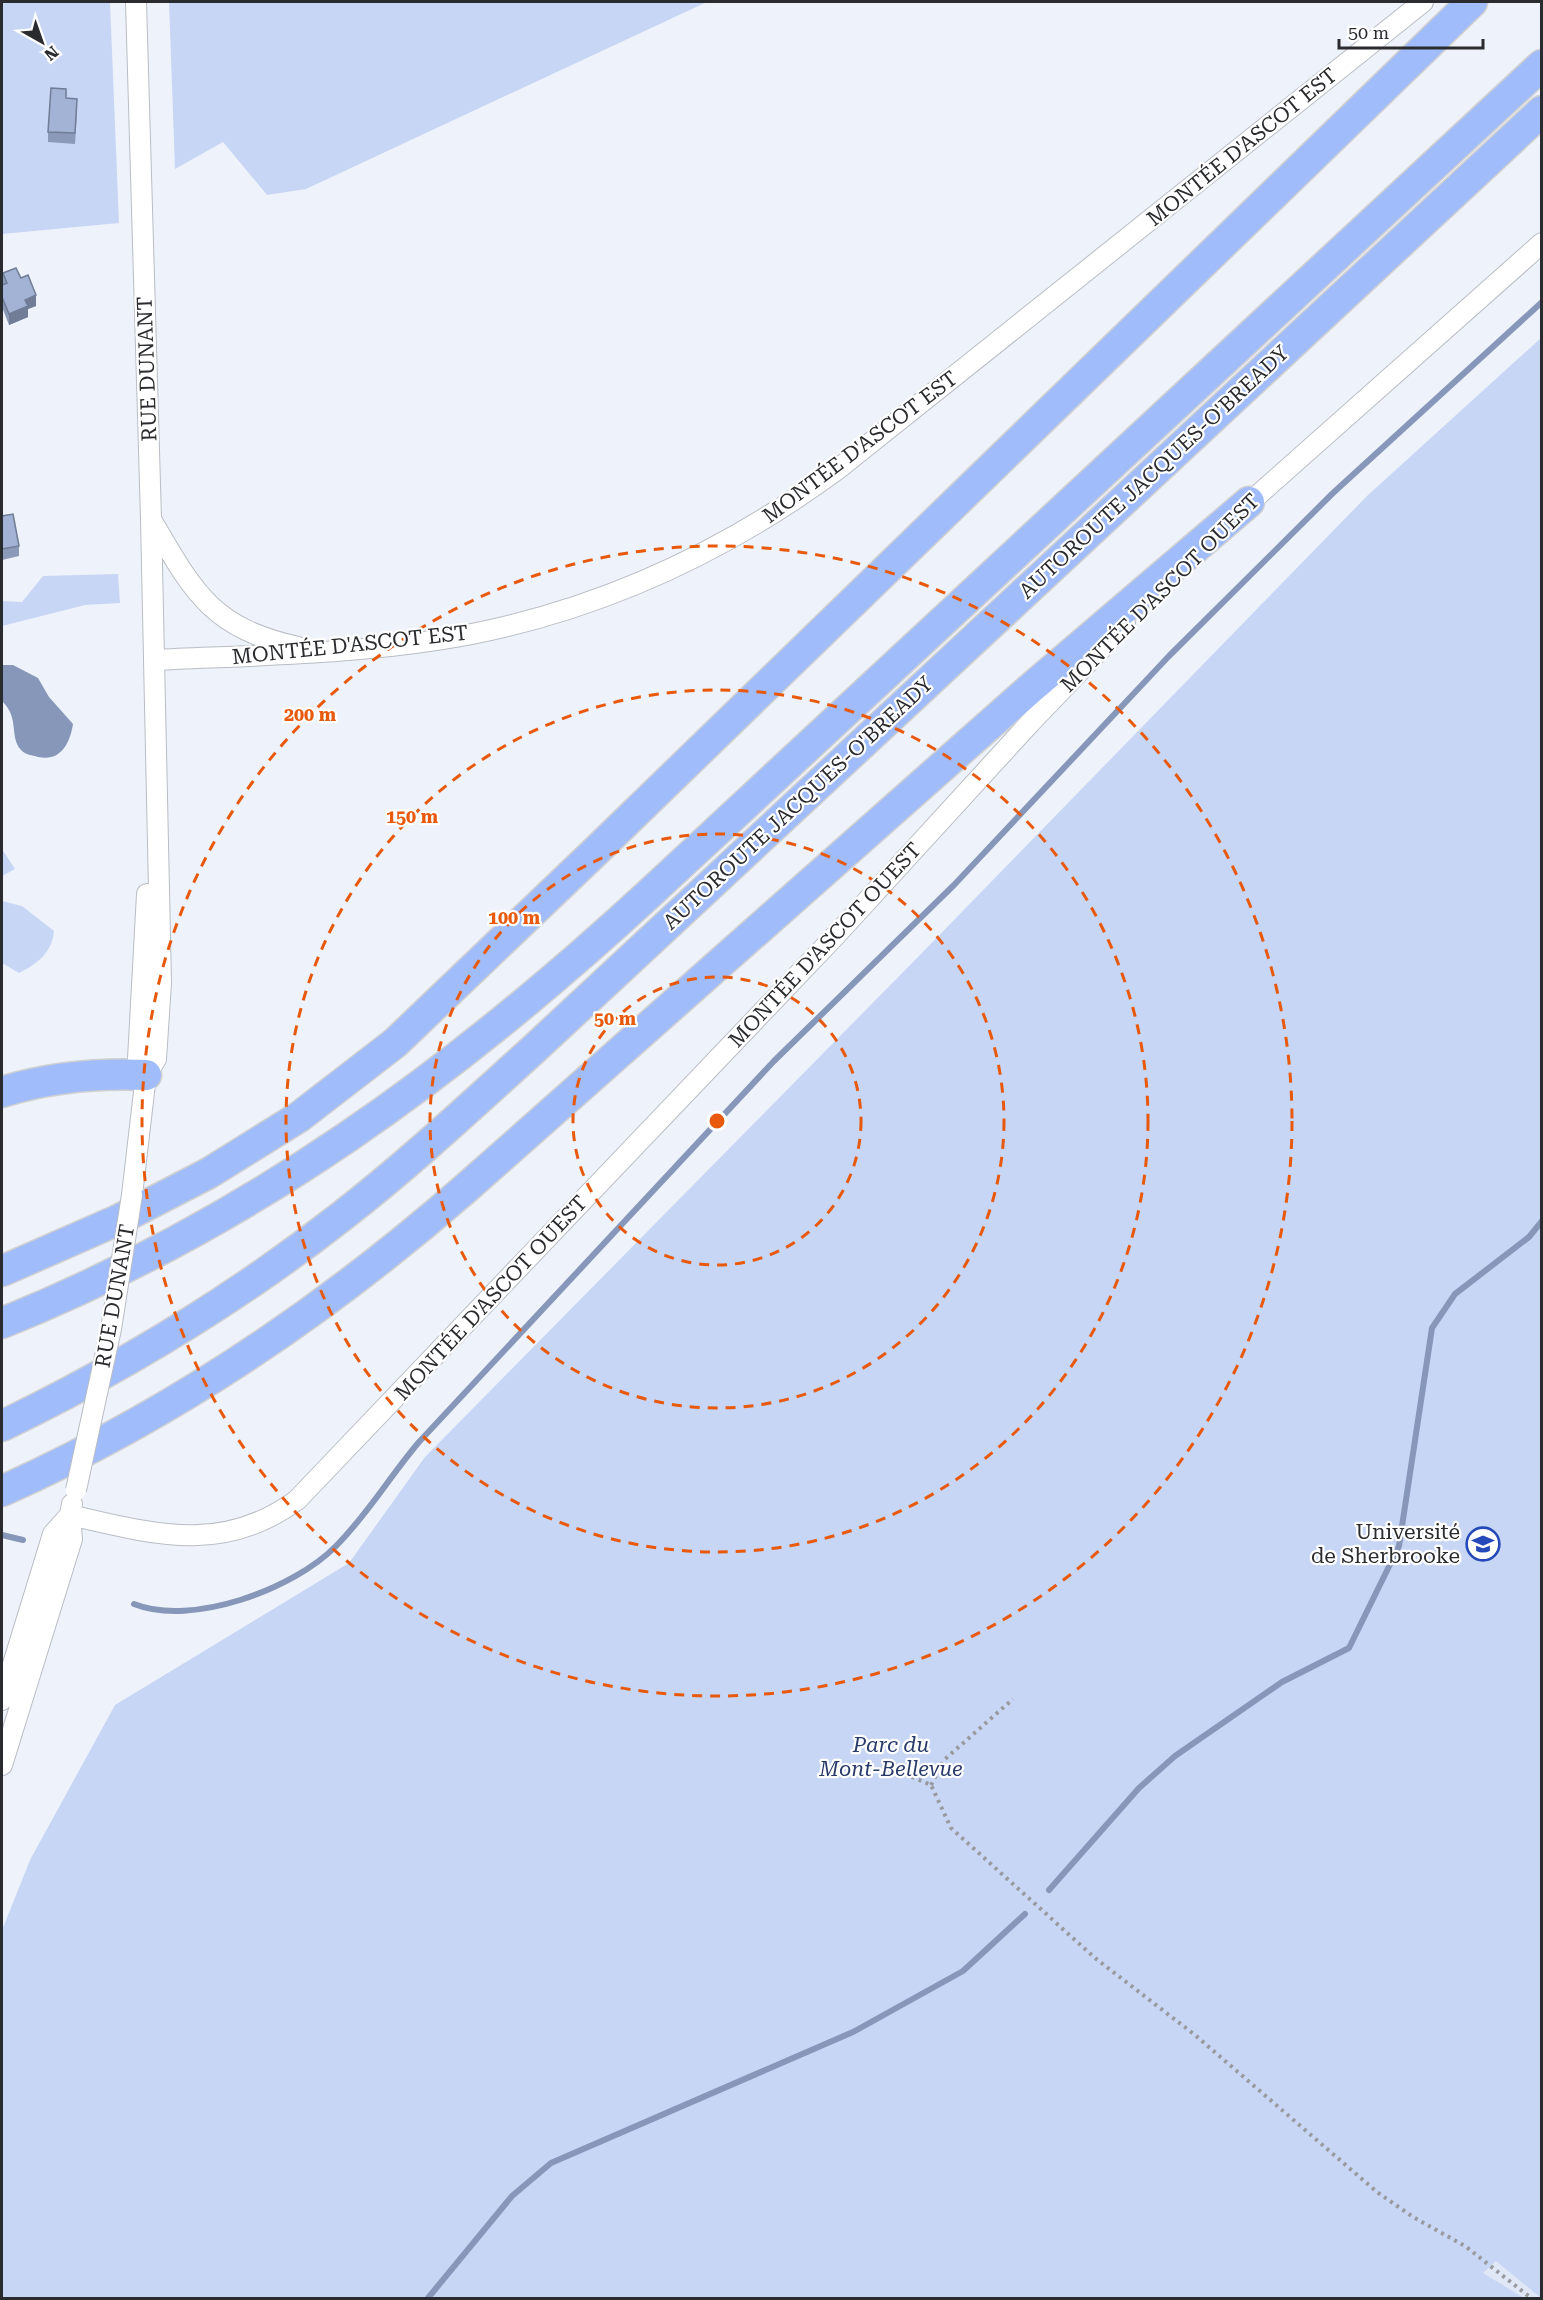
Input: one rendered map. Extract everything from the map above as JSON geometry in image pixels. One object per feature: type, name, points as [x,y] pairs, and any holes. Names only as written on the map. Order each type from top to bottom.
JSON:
[{"type":"highway","points":[[2,1271],[118,1221],[209,1173],[299,1117],[388,1048],[562,884],[1472,2]]},
{"type":"highway","name":"AUTOROUTE JACQUES-O'BREADY","points":[[2,1323],[147,1256],[278,1183],[382,1115],[505,1022],[628,914],[1542,65]]},
{"type":"highway","name":"AUTOROUTE JACQUES-O'BREADY","points":[[2,1426],[109,1371],[217,1306],[319,1234],[401,1168],[542,1041],[1542,111]]},
{"type":"highway","points":[[2,1491],[86,1450],[186,1395],[274,1339],[380,1261],[480,1176],[1031,688],[1250,502]]},
{"type":"highway","points":[[2,1092],[42,1081],[80,1075],[146,1075]]},
{"type":"street","name":"RUE DUNANT","points":[[2,1765],[72,1539],[70,1515],[111,1329],[146,1075],[156,1059],[161,983],[151,519],[136,2]]},
{"type":"street","name":"MONTÉE D'ASCOT EST","points":[[154,660],[241,657],[434,640],[541,618],[658,576],[750,529],[805,493],[857,454],[1423,2]]},
{"type":"street","name":"MONTÉE D'ASCOT OUEST","points":[[70,1515],[153,1534],[201,1536],[245,1527],[269,1517],[297,1500],[822,950],[1066,685],[1250,502],[1542,243]]},
{"type":"street","points":[[151,519],[192,586],[216,612],[251,634],[319,650]]},
{"type":"street","name":"RUE DUNANT","points":[[2,1700],[53,1534],[70,1515]]},
{"type":"path","points":[[931,1785],[944,1760],[1013,1699]]},
{"type":"path","points":[[891,1768],[931,1785],[951,1828],[1095,1958],[1195,2035],[1377,2192],[1413,2217],[1466,2246],[1531,2298]]},
{"type":"shaded area","points":[[2,665],[13,665],[38,678],[49,697],[73,724],[67,744],[53,757],[38,757],[25,753],[17,745],[11,714],[2,701]]},
{"type":"shaded area","points":[[1541,2222],[1541,2298],[1483,2298],[1467,2285]]},
{"type":"green space","points":[[2,2],[110,2],[119,223],[2,234]]},
{"type":"green space","points":[[169,2],[707,2],[306,189],[267,195],[223,142],[175,169]]},
{"type":"green space","name":"Parc du Mont-Bellevue","points":[[1541,338],[1541,2298],[1496,2261],[1483,2273],[1524,2298],[2,2298],[2,1930],[30,1860],[115,1705],[349,1563],[425,1457],[917,958],[1367,496]]},
{"type":"green space","points":[[118,574],[120,603],[85,605],[2,626],[2,601],[22,602],[43,576]]},
{"type":"green space","points":[[2,849],[15,869],[2,876]]},
{"type":"green space","points":[[2,901],[22,906],[54,931],[47,952],[32,966],[19,973],[2,963]]},
{"type":"building","points":[[51,88],[66,89],[66,98],[77,99],[75,133],[48,132]]},
{"type":"building","points":[[16,268],[21,278],[28,275],[36,295],[25,300],[28,306],[9,314],[2,297],[2,285],[7,283],[3,273]]},
{"type":"building","points":[[13,514],[19,546],[2,549],[2,516]]},
{"type":"waterway","points":[[134,1604],[158,1610],[184,1611],[241,1600],[295,1576],[318,1562],[336,1546],[419,1442],[774,1061],[954,885],[1169,656],[1333,493],[1542,302]]},
{"type":"waterway","points":[[1049,1890],[1139,1788],[1175,1756],[1282,1682],[1349,1648],[1399,1546],[1432,1328],[1455,1294],[1529,1237],[1542,1221]]},
{"type":"waterway","points":[[2,1535],[23,1540]]},
{"type":"waterway","points":[[428,2298],[512,2196],[551,2163],[853,2032],[963,1971],[1025,1914]]},
{"type":"place","name":"Université de Sherbrooke","points":[[1483,1544]]}]
